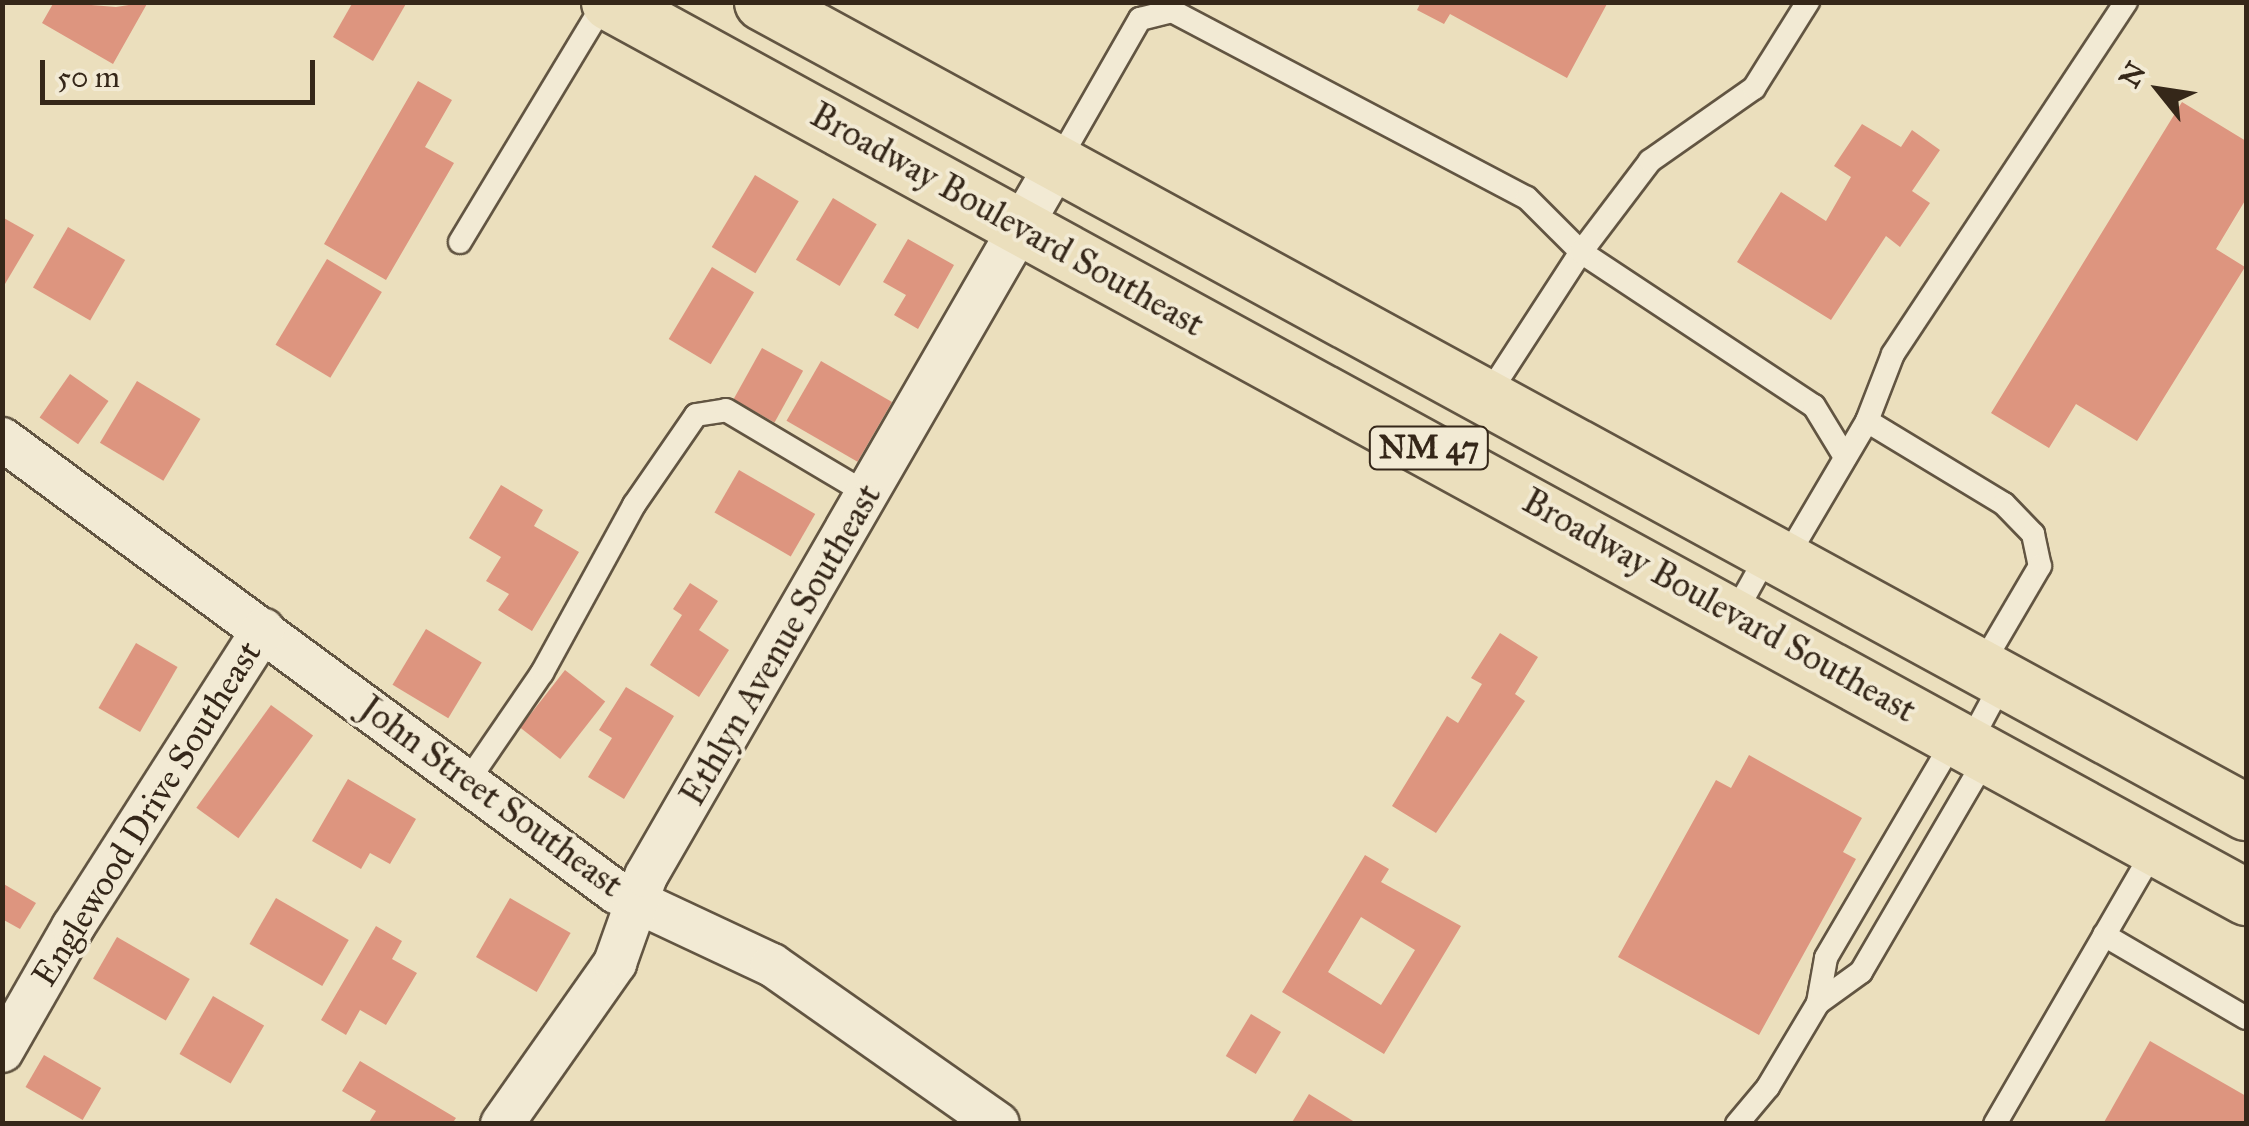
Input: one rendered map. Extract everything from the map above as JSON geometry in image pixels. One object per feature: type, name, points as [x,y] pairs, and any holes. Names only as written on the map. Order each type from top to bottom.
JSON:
[{"type":"main road","name":"Broadway Boulevard Southeast","points":[[607,2],[1734,613],[2246,897]]},
{"type":"main road","name":"Broadway Boulevard Southeast","points":[[762,2],[1779,552],[2246,812]]},
{"type":"street","name":"Ethlyn Avenue Southeast","points":[[502,1124],[615,963],[636,903],[1023,230],[1058,162]]},
{"type":"street","name":"John Street Southeast","points":[[2,439],[636,903],[772,964],[998,1124]]},
{"type":"street","name":"Englewood Drive Southeast","points":[[2,1051],[73,927],[262,630]]},
{"type":"lane","points":[[460,242],[607,2]]},
{"type":"lane","points":[[1734,613],[1845,457],[1867,421],[1893,354],[2126,2]]},
{"type":"lane","points":[[1488,395],[1581,252],[1650,161],[1754,88],[1798,6]]},
{"type":"lane","points":[[1058,162],[1140,19],[1172,11],[1527,198],[1581,252],[1814,406],[1845,457]]},
{"type":"lane","points":[[468,781],[542,673],[588,582],[696,415],[726,410],[869,495]]},
{"type":"lane","points":[[1818,1002],[1861,972],[1971,745],[1994,671],[2040,566],[2033,534],[2004,504],[1867,421]]},
{"type":"lane","points":[[1737,1124],[1768,1087],[1818,1002],[1826,958],[1971,745]]},
{"type":"lane","points":[[1995,1124],[2156,846]]},
{"type":"lane","points":[[2104,936],[2246,1018]]},
{"type":"building","points":[[54,2],[116,7],[148,2],[113,64],[42,23]]},
{"type":"building","points":[[353,2],[407,2],[373,61],[333,37]]},
{"type":"building","points":[[1421,2],[1608,2],[1567,78],[1450,14],[1444,24],[1417,10]]},
{"type":"building","points":[[418,81],[452,100],[425,147],[454,163],[386,280],[324,244]]},
{"type":"building","points":[[2182,102],[2246,141],[2246,199],[2216,249],[2245,267],[2137,441],[2076,404],[2049,448],[1991,413]]},
{"type":"building","points":[[1862,124],[1901,147],[1912,130],[1940,150],[1912,191],[1930,203],[1900,247],[1886,236],[1831,320],[1737,262],[1781,192],[1826,221],[1851,177],[1834,166]]},
{"type":"building","points":[[755,175],[799,201],[755,273],[712,247]]},
{"type":"building","points":[[833,198],[877,224],[840,286],[796,260]]},
{"type":"building","points":[[2,217],[34,235],[2,289]]},
{"type":"building","points":[[68,227],[125,260],[90,321],[33,288]]},
{"type":"building","points":[[908,239],[954,265],[918,329],[894,315],[906,295],[883,282]]},
{"type":"building","points":[[327,259],[382,292],[330,378],[275,345]]},
{"type":"building","points":[[712,267],[754,292],[711,364],[669,339]]},
{"type":"building","points":[[762,348],[803,371],[775,422],[733,400]]},
{"type":"building","points":[[821,361],[892,402],[858,462],[786,421]]},
{"type":"building","points":[[70,374],[109,401],[78,444],[40,417]]},
{"type":"building","points":[[137,381],[200,419],[163,481],[100,443]]},
{"type":"building","points":[[739,470],[815,514],[791,556],[714,512]]},
{"type":"building","points":[[501,485],[543,510],[534,526],[579,552],[532,631],[498,610],[509,594],[486,581],[501,557],[469,538]]},
{"type":"building","points":[[690,583],[718,601],[699,630],[729,650],[699,697],[650,665],[682,615],[673,609]]},
{"type":"building","points":[[426,629],[482,662],[448,718],[393,685]]},
{"type":"building","points":[[1500,633],[1538,657],[1515,694],[1525,701],[1436,833],[1392,806],[1447,716],[1458,723],[1482,684],[1471,678]]},
{"type":"building","points":[[136,643],[178,667],[140,732],[99,708]]},
{"type":"building","points":[[565,670],[605,701],[560,759],[520,728]]},
{"type":"building","points":[[626,687],[674,716],[624,799],[588,777],[612,738],[599,730]]},
{"type":"building","points":[[271,705],[313,736],[238,838],[196,808]]},
{"type":"building","points":[[1749,755],[1862,818],[1843,852],[1856,859],[1759,1035],[1618,957],[1716,780],[1731,788]]},
{"type":"building","points":[[348,779],[416,819],[390,864],[370,853],[361,869],[312,841]]},
{"type":"building","points":[[1365,855],[1389,869],[1381,882],[1461,926],[1384,1054],[1282,992]],"holes":[[[1361,917],[1415,950],[1381,1005],[1328,972]]]},
{"type":"building","points":[[2,883],[36,903],[20,929],[2,919]]},
{"type":"building","points":[[276,898],[349,940],[322,986],[250,944]]},
{"type":"building","points":[[510,898],[571,933],[537,992],[476,957]]},
{"type":"building","points":[[376,926],[402,941],[392,959],[417,973],[386,1025],[360,1010],[346,1035],[321,1020]]},
{"type":"building","points":[[117,937],[190,979],[166,1021],[93,979]]},
{"type":"building","points":[[213,996],[264,1026],[231,1084],[180,1054]]},
{"type":"building","points":[[1251,1014],[1281,1032],[1256,1074],[1226,1056]]},
{"type":"building","points":[[2150,1041],[2246,1096],[2246,1124],[2103,1124]]},
{"type":"building","points":[[44,1055],[101,1088],[83,1120],[26,1087]]},
{"type":"building","points":[[360,1061],[456,1118],[452,1124],[368,1124],[376,1111],[342,1091]]},
{"type":"building","points":[[1309,1094],[1358,1124],[1291,1124]]}]
